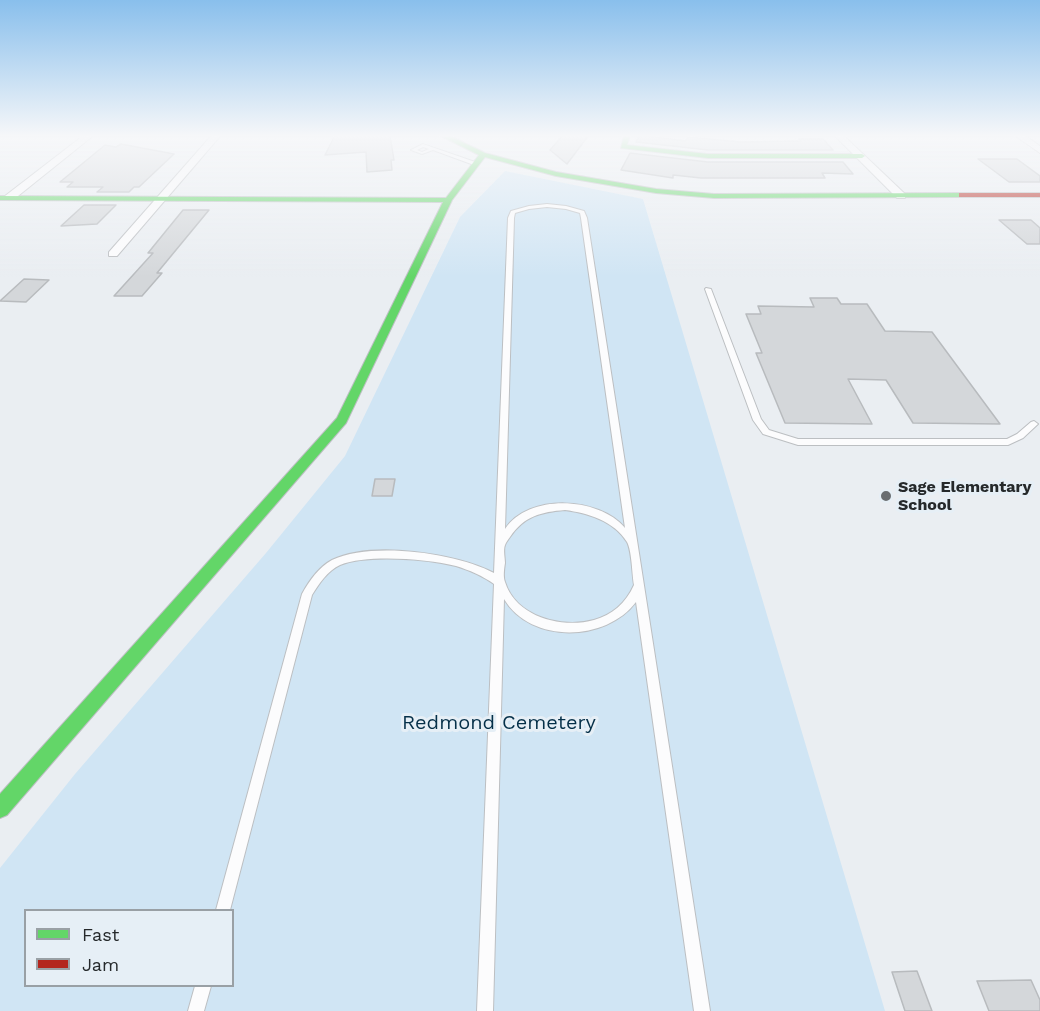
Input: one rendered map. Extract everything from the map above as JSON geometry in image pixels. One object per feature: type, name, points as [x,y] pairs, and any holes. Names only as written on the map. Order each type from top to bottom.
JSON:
[{"type":"street","points":[[5,198],[26,182]]},
{"type":"street","points":[[113,254],[176,182]]},
{"type":"street","points":[[0,808],[342,420],[448,200],[461,182]]},
{"type":"street","points":[[607,182],[668,192],[714,196],[1040,195]]},
{"type":"street","points":[[888,182],[901,196]]},
{"type":"street","points":[[5,198],[448,200]]},
{"type":"lane","points":[[485,1011],[511,218],[513,212],[519,209],[569,207],[582,212],[584,218],[702,1011]]},
{"type":"lane","points":[[708,289],[757,420],[766,432],[798,442],[1008,442],[1020,436],[1034,424]]},
{"type":"lane","points":[[500,545],[512,526],[523,518],[536,512],[565,507],[580,508],[608,519],[620,527],[633,543]]},
{"type":"lane","points":[[223,909],[307,594],[321,573],[338,562],[366,556],[395,555],[443,559],[468,565],[499,581],[511,602],[523,613],[546,624],[572,629],[589,627],[619,614],[630,603],[639,584]]},
{"type":"lane","points":[[196,1011],[203,987]]},
{"type":"green space","name":"Redmond Cemetery","points":[[494,182],[560,182],[643,199],[885,1011],[0,1011],[0,868],[75,774],[266,553],[345,456],[460,217]]},
{"type":"building","points":[[73,182],[144,182],[129,192],[97,192],[103,187],[67,187]]},
{"type":"building","points":[[84,205],[116,205],[97,224],[61,226]]},
{"type":"building","points":[[183,210],[209,210],[157,273],[162,273],[142,296],[114,296],[153,253],[148,253]]},
{"type":"building","points":[[999,220],[1031,220],[1040,228],[1040,244],[1027,244]]},
{"type":"building","points":[[24,279],[49,280],[26,302],[0,301]]},
{"type":"building","points":[[810,298],[837,298],[841,304],[867,304],[885,331],[932,332],[1000,424],[913,423],[886,380],[848,379],[872,424],[785,423],[756,353],[762,353],[746,314],[761,314],[758,306],[814,307]]},
{"type":"building","points":[[375,479],[395,479],[392,496],[372,496]]},
{"type":"building","points":[[917,971],[932,1011],[905,1011],[892,972]]},
{"type":"building","points":[[1031,980],[1040,1000],[1040,1011],[989,1011],[977,981]]},
{"type":"traffic: fast","points":[[0,808],[342,420],[448,200],[462,182]]},
{"type":"traffic: fast","points":[[604,182],[656,191],[714,196],[962,195]]},
{"type":"traffic: fast","points":[[0,198],[448,200]]},
{"type":"traffic: jam","points":[[962,195],[1040,195]]},
{"type":"place","name":"Sage Elementary School","points":[[886,496]]}]
